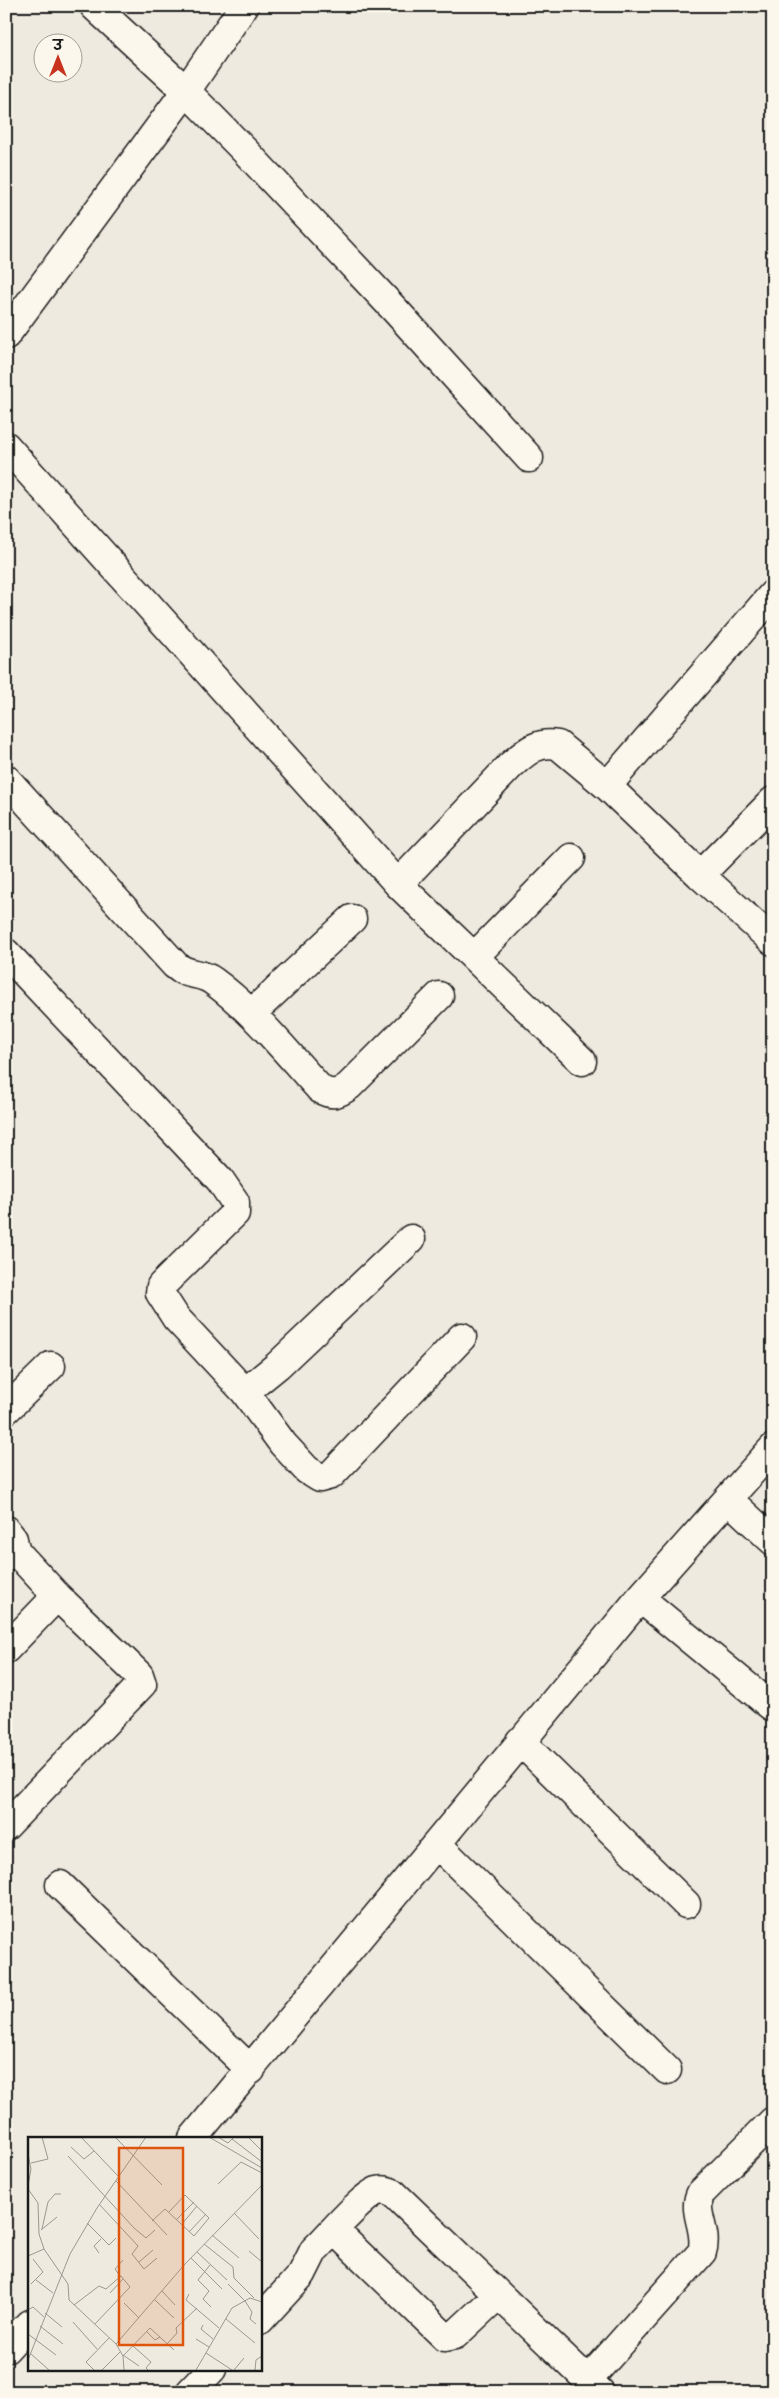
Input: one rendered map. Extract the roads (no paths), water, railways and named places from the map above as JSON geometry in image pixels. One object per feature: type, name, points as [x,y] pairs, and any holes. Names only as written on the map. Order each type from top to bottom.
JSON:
[{"type":"street","points":[[94,6],[186,91],[247,153],[396,311],[529,458]]},
{"type":"street","points":[[6,335],[186,91],[244,6]]},
{"type":"street","points":[[6,446],[398,884],[582,1061]]},
{"type":"street","points":[[607,786],[773,594]]},
{"type":"street","points":[[398,884],[511,765],[530,748],[548,743],[558,745],[607,786],[700,875],[769,930]]},
{"type":"street","points":[[6,779],[181,971],[212,979],[251,1014],[320,1089],[335,1094],[349,1086],[439,996]]},
{"type":"street","points":[[700,875],[773,801]]},
{"type":"street","points":[[475,956],[571,858]]},
{"type":"street","points":[[251,1014],[352,919]]},
{"type":"street","points":[[6,953],[220,1180],[236,1202],[236,1213],[161,1286],[160,1293],[176,1318],[244,1392],[271,1430],[293,1456],[315,1476],[325,1478],[330,1475],[462,1337]]},
{"type":"street","points":[[244,1392],[277,1366],[411,1239]]},
{"type":"street","points":[[6,1410],[52,1366]]},
{"type":"street","points":[[194,2137],[640,1598],[773,1448]]},
{"type":"street","points":[[728,1499],[773,1541]]},
{"type":"street","points":[[6,1826],[142,1687],[139,1675],[57,1596],[10,1547]]},
{"type":"street","points":[[6,1649],[57,1596]]},
{"type":"street","points":[[640,1598],[771,1706]]},
{"type":"street","points":[[520,1741],[686,1904]]},
{"type":"street","points":[[437,1844],[667,2070]]},
{"type":"street","points":[[60,1885],[251,2070]]},
{"type":"street","points":[[261,2319],[302,2274],[314,2250],[366,2198],[378,2191],[388,2191],[393,2193],[594,2386],[702,2252],[705,2243],[704,2231],[697,2200],[701,2193],[773,2121]]},
{"type":"street","points":[[334,2230],[445,2337],[455,2335],[498,2295]]},
{"type":"street","points":[[6,2349],[28,2325]]},
{"type":"street","points":[[190,2392],[211,2370]]}]
